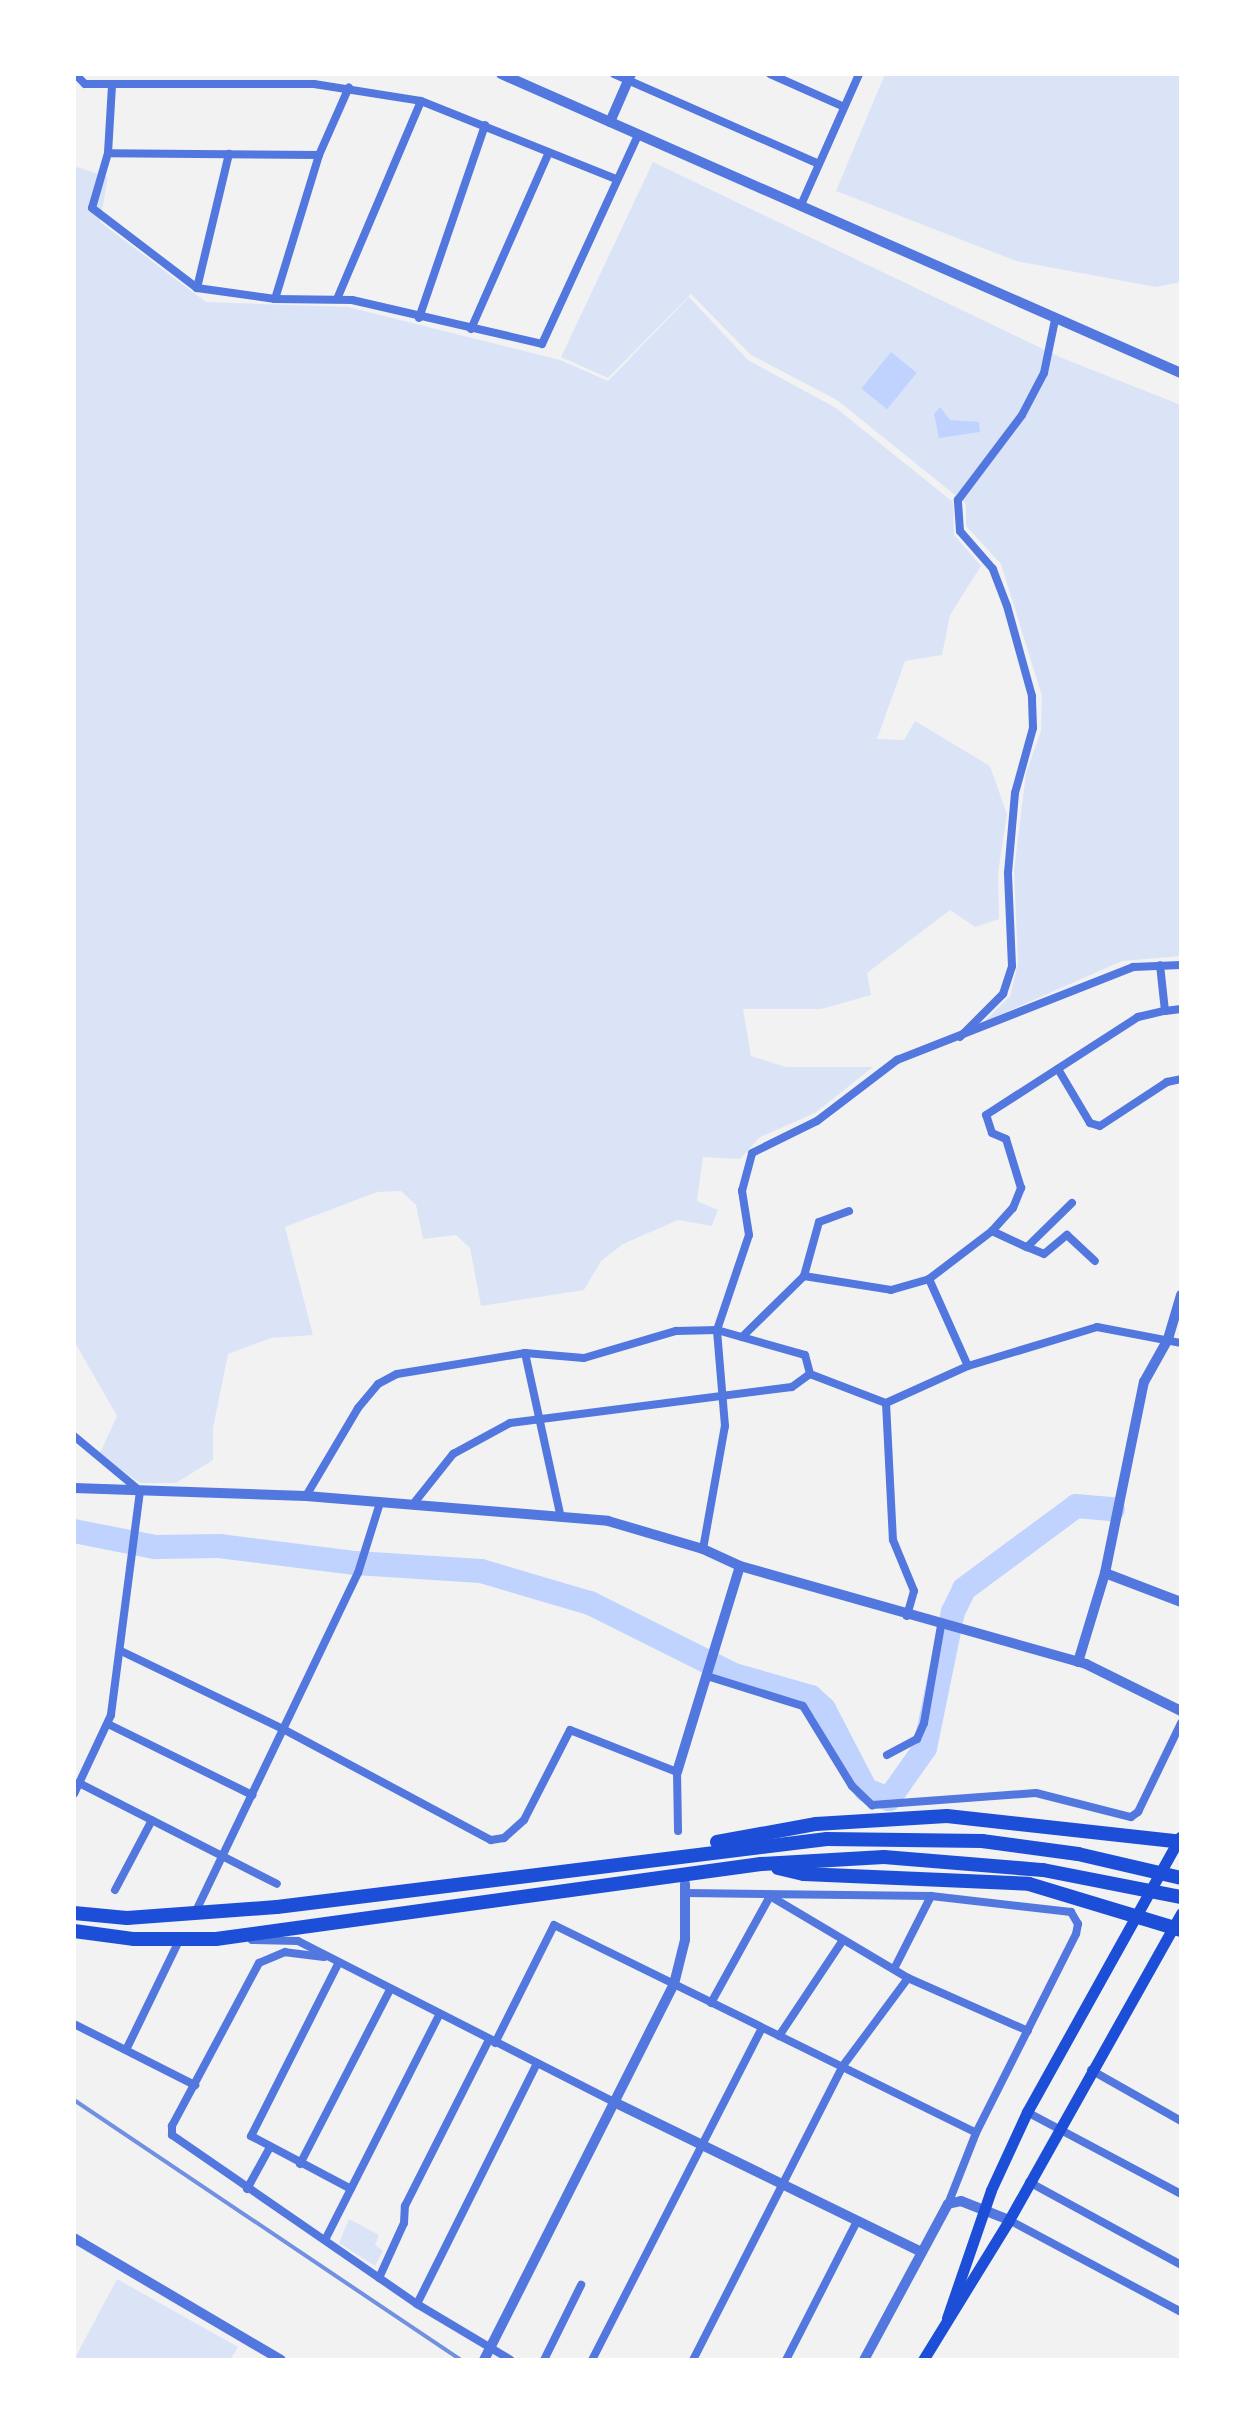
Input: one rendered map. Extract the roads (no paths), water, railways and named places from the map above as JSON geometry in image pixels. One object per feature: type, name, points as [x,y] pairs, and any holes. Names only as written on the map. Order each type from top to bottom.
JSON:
[{"type":"highway","points":[[659,1856],[778,1829],[883,1818],[1020,1820],[1180,1839]]},
{"type":"highway","points":[[74,1913],[127,1918],[195,1914],[659,1856],[882,1837],[1031,1847],[1181,1878]]},
{"type":"highway","points":[[74,1931],[216,1939],[761,1864],[884,1857],[1077,1875],[1181,1897]]},
{"type":"highway","points":[[761,1864],[804,1874],[1029,1884],[1177,1929]]},
{"type":"main road","points":[[947,2318],[985,2211],[1027,2112],[1133,1915],[1180,1839]]},
{"type":"main road","points":[[923,2360],[1009,2220],[1057,2127],[1177,1929],[1181,1913]]},
{"type":"street","points":[[75,74],[85,84],[349,87],[421,101],[616,179]]},
{"type":"street","points":[[501,74],[1181,373]]},
{"type":"street","points":[[614,74],[629,77],[817,163]]},
{"type":"street","points":[[770,74],[844,107]]},
{"type":"street","points":[[801,205],[859,74]]},
{"type":"street","points":[[610,122],[629,77]]},
{"type":"street","points":[[112,85],[108,153],[92,208],[197,288],[275,299],[337,299],[542,344],[638,135]]},
{"type":"street","points":[[275,299],[319,155],[349,87]]},
{"type":"street","points":[[337,299],[421,101]]},
{"type":"street","points":[[419,318],[485,125]]},
{"type":"street","points":[[471,329],[549,152]]},
{"type":"street","points":[[108,153],[319,155]]},
{"type":"street","points":[[197,288],[229,154]]},
{"type":"street","points":[[958,1039],[1003,994],[1012,966],[1008,873],[1019,769],[1033,728],[1032,696],[1007,606],[993,569],[960,531],[958,500],[1022,415],[1044,373],[1055,320]]},
{"type":"street","points":[[1160,965],[1165,1011]]},
{"type":"street","points":[[703,1549],[721,1462],[725,1426],[719,1393],[717,1330],[749,1235],[742,1191],[752,1153],[817,1121],[897,1060],[958,1039],[1133,967],[1181,965]]},
{"type":"street","points":[[804,1276],[891,1290],[929,1279],[992,1231],[1013,1208],[1021,1188],[1006,1139],[992,1133],[986,1115],[1138,1017],[1181,1009]]},
{"type":"street","points":[[1058,1069],[1090,1123],[1100,1126],[1167,1082],[1181,1079]]},
{"type":"street","points":[[1027,1247],[1072,1203]]},
{"type":"street","points":[[742,1337],[804,1276],[819,1222],[849,1211]]},
{"type":"street","points":[[992,1231],[1044,1254],[1067,1235],[1095,1261]]},
{"type":"street","points":[[929,1279],[968,1366]]},
{"type":"street","points":[[1078,1662],[1105,1573],[1144,1382],[1168,1339],[1181,1295]]},
{"type":"street","points":[[810,1374],[886,1403],[968,1366],[1097,1327],[1181,1343]]},
{"type":"street","points":[[306,1496],[378,1384],[397,1374],[525,1353],[584,1358],[676,1331],[717,1330],[805,1355],[810,1374]]},
{"type":"street","points":[[525,1353],[543,1419],[560,1514]]},
{"type":"street","points":[[414,1503],[453,1454],[510,1423],[719,1393],[792,1387],[810,1374]]},
{"type":"street","points":[[886,1403],[893,1540],[914,1591],[907,1616]]},
{"type":"street","points":[[74,1436],[140,1491]]},
{"type":"street","points":[[74,1488],[306,1496],[560,1514],[608,1521],[703,1549],[740,1566],[941,1626],[1078,1662],[1181,1711]]},
{"type":"street","points":[[74,1794],[108,1724],[121,1651],[140,1491]]},
{"type":"street","points":[[195,1914],[358,1573],[380,1503]]},
{"type":"street","points":[[678,1831],[677,1772],[710,1677],[740,1566]]},
{"type":"street","points":[[1105,1573],[1181,1602]]},
{"type":"street","points":[[887,1755],[917,1739],[924,1723],[941,1626]]},
{"type":"street","points":[[121,1651],[283,1729],[491,1840],[504,1838],[524,1820],[570,1730],[677,1772]]},
{"type":"street","points":[[710,1677],[803,1706],[852,1786],[872,1805],[1036,1793],[1131,1817],[1138,1812],[1181,1723]]},
{"type":"street","points":[[108,1724],[252,1795]]},
{"type":"street","points":[[79,1783],[277,1884]]},
{"type":"street","points":[[115,1890],[152,1820]]},
{"type":"street","points":[[484,2360],[674,1984],[685,1940],[685,1889],[931,1896],[1071,1912],[1076,1934],[976,2133],[948,2204],[919,2251],[864,2360]]},
{"type":"street","points":[[711,2003],[770,1896],[841,1943],[908,1978],[1028,2031]]},
{"type":"street","points":[[894,1969],[931,1896]]},
{"type":"street","points":[[379,2278],[404,2223],[405,2206],[554,1925],[976,2133]]},
{"type":"street","points":[[126,2050],[180,1939]]},
{"type":"street","points":[[216,1939],[298,1941],[324,1957],[783,2187],[919,2251]]},
{"type":"street","points":[[779,2036],[841,1943]]},
{"type":"street","points":[[324,1957],[285,1952],[259,1963],[172,2135],[417,2304],[511,2360]]},
{"type":"street","points":[[338,1964],[251,2136],[269,2149],[351,2189]]},
{"type":"street","points":[[693,2360],[842,2067],[908,1978]]},
{"type":"street","points":[[300,2164],[390,1990]]},
{"type":"street","points":[[325,2240],[439,2015]]},
{"type":"street","points":[[74,2024],[195,2085]]},
{"type":"street","points":[[592,2360],[762,2028]]},
{"type":"street","points":[[417,2304],[537,2063]]},
{"type":"street","points":[[1091,2070],[1181,2121]]},
{"type":"street","points":[[1027,2112],[1181,2194]]},
{"type":"street","points":[[247,2189],[269,2149]]},
{"type":"street","points":[[1029,2182],[1181,2265]]},
{"type":"street","points":[[948,2204],[961,2201],[1009,2220],[1181,2312]]},
{"type":"street","points":[[786,2360],[856,2223]]},
{"type":"street","points":[[74,2238],[281,2360]]},
{"type":"street","points":[[544,2360],[581,2285]]},
{"type":"water","points":[[891,352],[917,373],[887,409],[861,389]]},
{"type":"water","points":[[940,407],[950,420],[979,422],[980,432],[939,438],[934,414]]},
{"type":"waterway","points":[[74,1531],[155,1547],[219,1546],[356,1563],[481,1571],[590,1603],[734,1675],[811,1697],[824,1709],[866,1790],[889,1799],[925,1748],[953,1612],[964,1589],[1076,1506],[1113,1509]]},
{"type":"railway","points":[[74,2100],[461,2360]]}]
